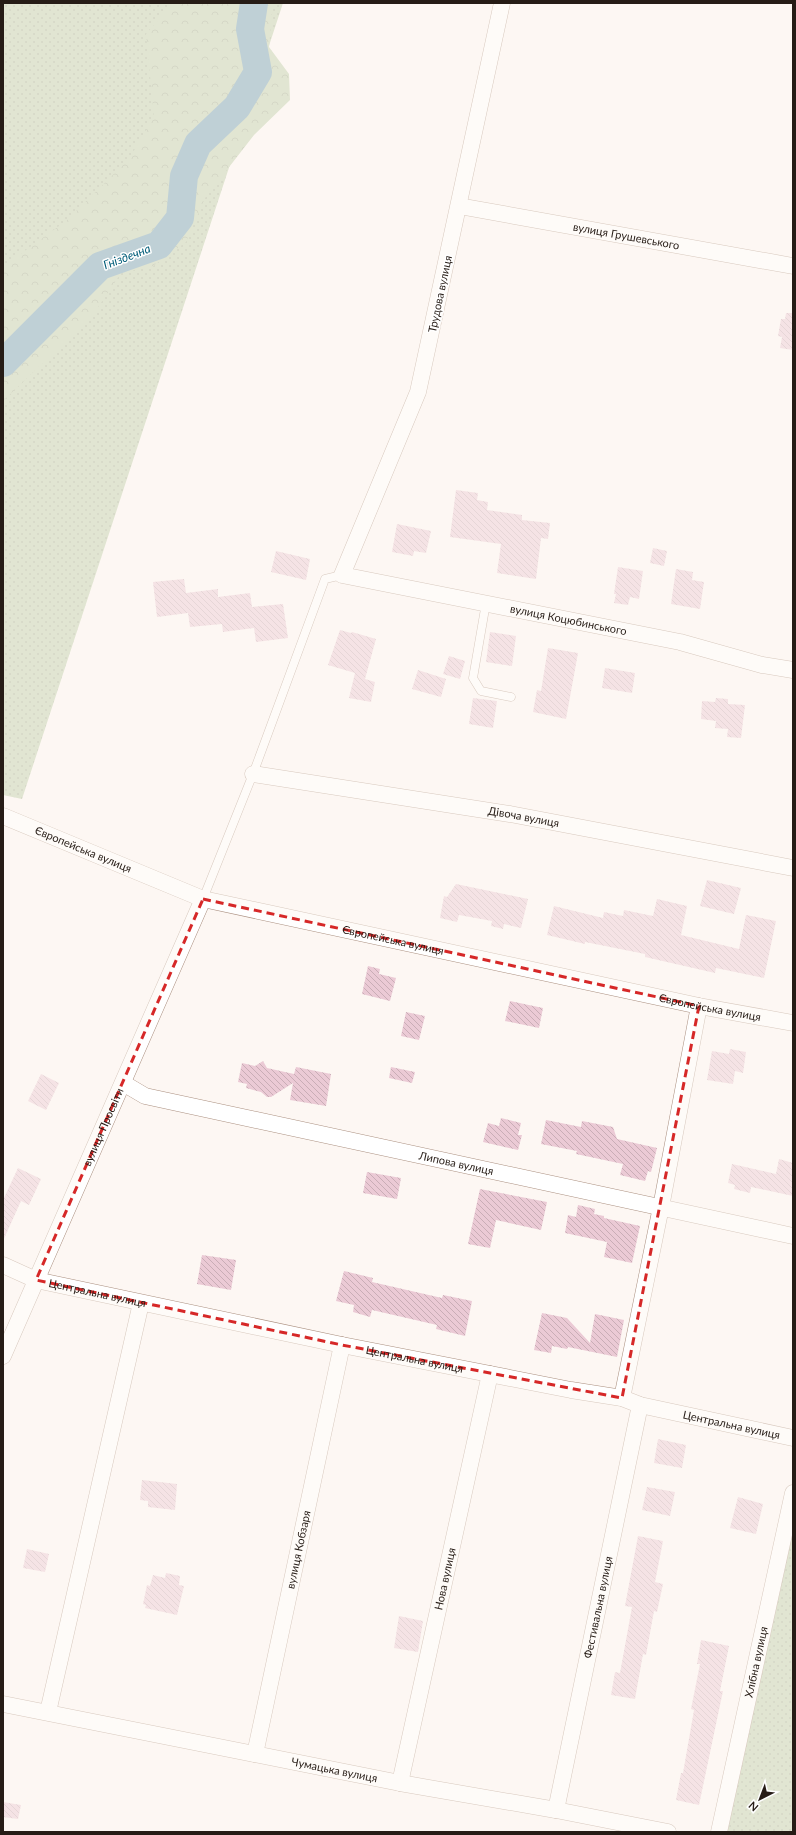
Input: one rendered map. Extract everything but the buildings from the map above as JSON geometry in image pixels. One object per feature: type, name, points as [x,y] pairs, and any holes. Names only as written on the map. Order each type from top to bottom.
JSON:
[{"type":"street","name":"Трудова вулиця","points":[[342,574],[418,392],[502,3]]},
{"type":"street","name":"вулиця Грушевського","points":[[459,206],[793,266]]},
{"type":"street","name":"вулиця Коцюбинського","points":[[342,574],[680,642],[762,665],[793,670]]},
{"type":"street","name":"Дівоча вулиця","points":[[253,774],[510,814],[793,868]]},
{"type":"street","name":"Європейська вулиця","points":[[4,818],[203,899],[699,1006],[793,1023]]},
{"type":"street","name":"вулиця Просвіти","points":[[3,1356],[203,899]]},
{"type":"street","points":[[622,1398],[661,1207],[699,1006]]},
{"type":"street","name":"Липова вулиця","points":[[123,1084],[144,1096],[793,1236]]},
{"type":"street","name":"Центральна вулиця","points":[[3,1265],[36,1280],[141,1303],[342,1345],[622,1398],[640,1405],[793,1438]]},
{"type":"street","points":[[48,1712],[141,1303]]},
{"type":"street","name":"вулиця Кобзаря","points":[[255,1754],[342,1345]]},
{"type":"street","name":"Нова вулиця","points":[[400,1783],[490,1374]]},
{"type":"street","name":"Фестивальна вулиця","points":[[556,1810],[640,1405]]},
{"type":"street","name":"Хлібна вулиця","points":[[719,1832],[793,1493]]},
{"type":"street","name":"Чумацька вулиця","points":[[3,1704],[400,1783],[556,1810],[668,1832]]},
{"type":"lane","points":[[203,899],[253,774],[325,579],[342,574]]},
{"type":"lane","points":[[486,603],[473,678],[481,691],[511,697]]},
{"type":"highlighted area","points":[[203,899],[699,1006],[622,1398],[342,1345],[36,1280]]},
{"type":"green space","points":[[3,3],[283,3],[22,799],[3,795]]},
{"type":"green space","points":[[173,3],[273,3],[269,47],[289,74],[290,100],[254,135],[205,198],[186,242],[153,266],[121,273],[92,316],[3,401],[3,268],[66,221],[129,159],[154,117],[146,34]]},
{"type":"green space","points":[[793,1493],[793,1832],[719,1832]]},
{"type":"waterway","name":"Гніздечна","points":[[3,363],[100,266],[159,245],[180,218],[184,176],[198,144],[237,107],[258,72],[250,29],[254,3]]}]
